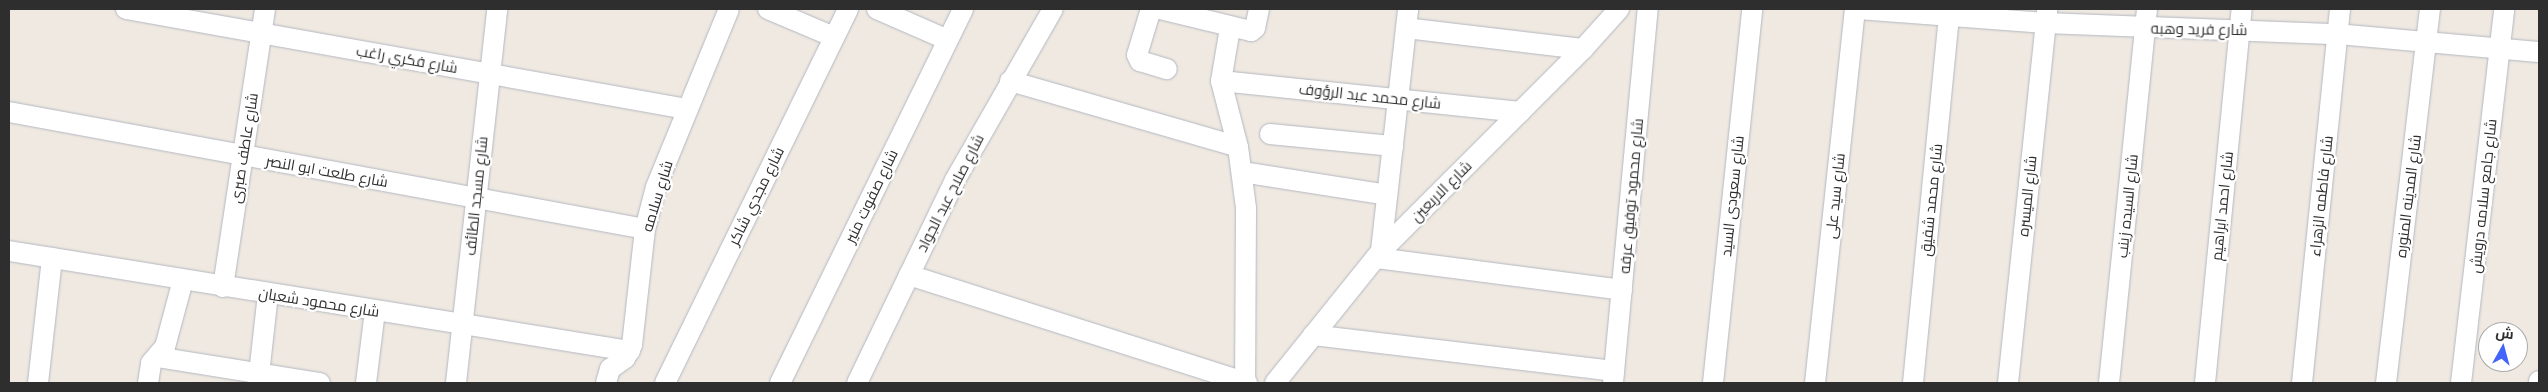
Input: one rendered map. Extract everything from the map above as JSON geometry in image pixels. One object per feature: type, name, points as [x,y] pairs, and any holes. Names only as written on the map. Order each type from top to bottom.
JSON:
[{"type":"street","name":"شارع فكري راغب","points":[[126,9],[687,109]]},
{"type":"street","name":"شارع عاطف صبرى","points":[[222,286],[265,9]]},
{"type":"street","name":"شارع مسجد الطائف","points":[[456,383],[497,9]]},
{"type":"street","name":"شارع سلامه","points":[[630,351],[634,339],[645,229],[656,187],[729,9]]},
{"type":"street","points":[[768,9],[834,37]]},
{"type":"street","name":"شارع مجدي شاكر","points":[[665,383],[848,9]]},
{"type":"street","points":[[877,9],[948,40]]},
{"type":"street","name":"شارع صفوت منير","points":[[780,383],[963,9]]},
{"type":"street","name":"شارع صلاح عبد الجواد","points":[[857,383],[955,180],[1052,9]]},
{"type":"street","points":[[1151,9],[1137,55],[1140,61],[1167,69]]},
{"type":"street","points":[[1160,9],[1230,28],[1251,31],[1255,28],[1259,9]]},
{"type":"street","name":"شارع الاربعين","points":[[1275,383],[1312,335],[1379,255],[1583,49],[1619,9]]},
{"type":"street","name":"شارع محمود توفيق عرفه","points":[[1614,377],[1648,9]]},
{"type":"street","name":"شارع سعودى السيد","points":[[1713,383],[1752,9]]},
{"type":"street","name":"شارع سيد على","points":[[1815,383],[1855,9]]},
{"type":"street","name":"شارع فريد وهبه","points":[[1858,9],[2146,18],[2240,30],[2337,34],[2500,47],[2539,52]]},
{"type":"street","name":"شارع احمد ابراهيم","points":[[2205,383],[2242,9]]},
{"type":"street","name":"شارع فاطمه الزهراء","points":[[2302,383],[2340,9]]},
{"type":"street","name":"شارع المدينه المنوره","points":[[2386,383],[2430,9]]},
{"type":"street","name":"شارع جامع سلامه درويش","points":[[2461,383],[2504,9]]},
{"type":"street","name":"شارع محمد شفيق","points":[[1913,383],[1950,12]]},
{"type":"street","name":"شارع الميسره","points":[[2008,383],[2046,16]]},
{"type":"street","points":[[1583,49],[1407,18],[1379,255],[1622,290]]},
{"type":"street","name":"شارع السيده زينب","points":[[2110,383],[2146,18]]},
{"type":"street","points":[[909,275],[1246,383],[1246,208],[1238,147],[1220,81],[1230,28]]},
{"type":"street","points":[[1010,81],[1238,147]]},
{"type":"street","name":"شارع محمد عبد الرؤوف","points":[[1220,81],[1520,112]]},
{"type":"street","name":"شارع طلعت ابو النصر","points":[[9,112],[645,229]]},
{"type":"street","points":[[1270,134],[1393,146]]},
{"type":"street","points":[[1242,172],[1387,195]]},
{"type":"street","name":"شارع محمود شعبان","points":[[9,251],[630,351]]},
{"type":"street","points":[[38,383],[52,258]]},
{"type":"street","points":[[148,383],[152,364],[165,347],[183,280]]},
{"type":"street","points":[[258,378],[268,294]]},
{"type":"street","points":[[366,383],[375,311]]},
{"type":"street","points":[[1312,335],[1614,377]]},
{"type":"street","points":[[606,383],[610,369],[630,351]]},
{"type":"street","points":[[156,357],[258,378],[320,383]]}]
